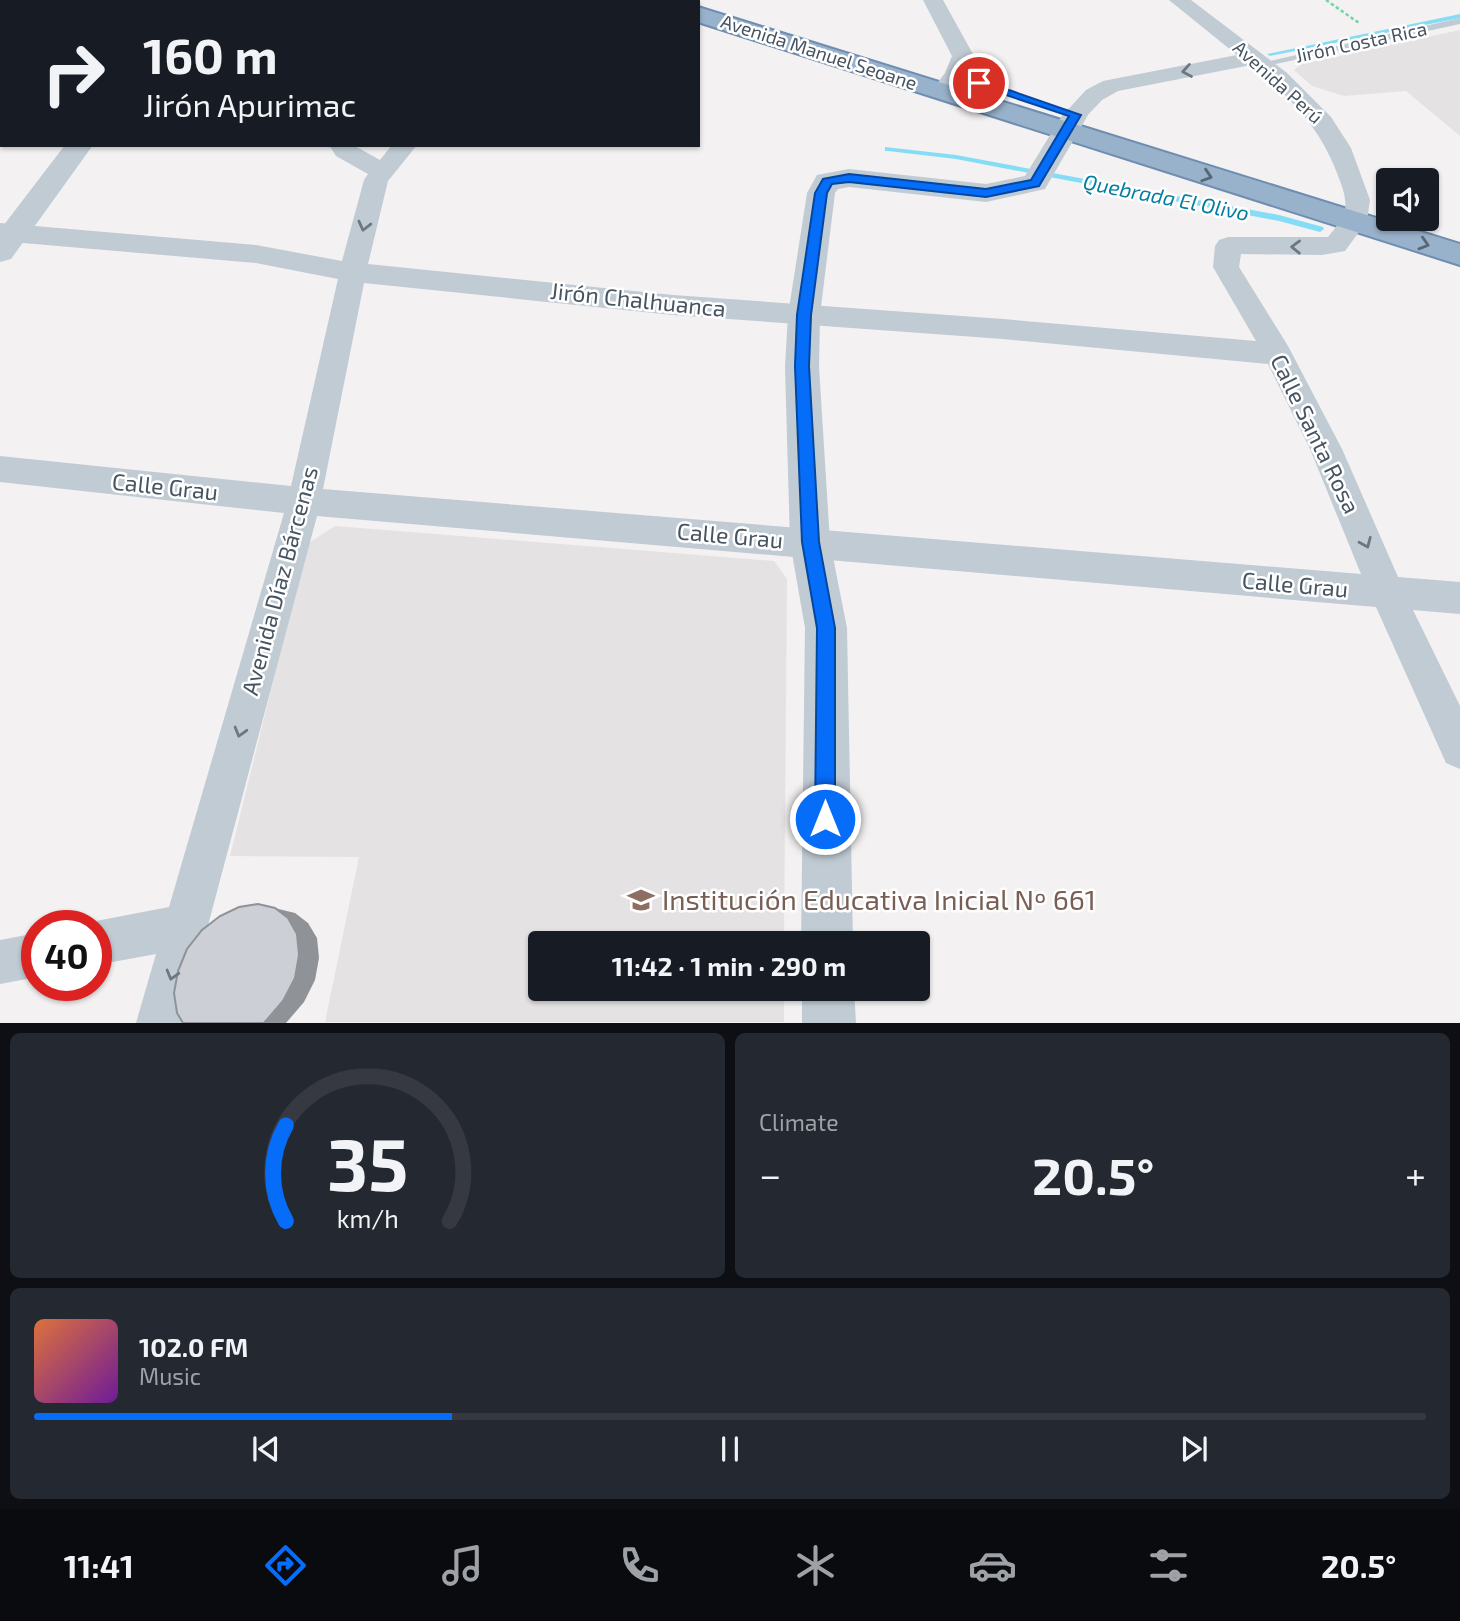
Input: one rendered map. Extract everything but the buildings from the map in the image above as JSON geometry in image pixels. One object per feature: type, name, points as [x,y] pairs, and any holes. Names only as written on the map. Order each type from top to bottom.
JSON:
[{"type":"highway","name":"Avenida Manuel Seoane","points":[[700,3],[1356,213],[1460,256]]},
{"type":"highway","name":"Avenida Manuel Seoane","points":[[700,15],[948,83]]},
{"type":"highway","name":"Avenida Manuel Seoane","points":[[1356,213],[1376,213]]},
{"type":"highway","points":[[1439,230],[1460,236]]},
{"type":"street","points":[[933,0],[963,56],[948,83]]},
{"type":"street","name":"Avenida Perú","points":[[1179,0],[1258,61],[1325,123],[1347,164],[1356,213]]},
{"type":"street","name":"Jirón Costa Rica","points":[[1070,123],[1094,96],[1111,86],[1258,61]]},
{"type":"street","points":[[827,931],[826,628],[810,542],[802,366],[804,315],[821,193],[827,181],[849,178],[986,193],[1035,183],[1070,123]]},
{"type":"street","points":[[4,239],[77,147]]},
{"type":"street","points":[[342,147],[344,151],[382,171]]},
{"type":"street","name":"Avenida Díaz Bárcenas","points":[[159,1023],[304,501],[352,272],[376,180],[403,147]]},
{"type":"street","name":"Calle Santa Rosa","points":[[1356,213],[1336,245],[1301,248],[1253,244],[1228,246],[1226,267],[1278,354],[1326,449],[1387,593],[1460,748]]},
{"type":"street","name":"Jirón Chalhuanca","points":[[4,239],[256,254],[352,272],[673,305],[1003,329],[1278,354]]},
{"type":"street","name":"Calle Grau","points":[[0,469],[304,501],[1460,598]]},
{"type":"street","points":[[112,940],[186,926]]},
{"type":"street","points":[[0,962],[21,958]]},
{"type":"street","points":[[828,1001],[829,1023]]},
{"type":"lane","name":"Jirón Costa Rica","points":[[1258,61],[1460,21]]},
{"type":"path","points":[[1326,0],[1368,29]]},
{"type":"shaded area","points":[[1460,30],[1460,136],[1406,91],[1344,96],[1312,86],[1294,70],[1302,64]]},
{"type":"shaded area","points":[[335,526],[774,561],[787,579],[784,931],[528,931],[528,1001],[784,1001],[784,1022],[325,1022],[359,857],[230,856],[307,544]]},
{"type":"waterway","points":[[1270,54],[1460,16]]},
{"type":"waterway","name":"Quebrada El Olivo","points":[[888,149],[956,157],[1279,218],[1320,229]]},
{"type":"place","name":"Institución Educativa Inicial Nº 661","points":[[641,900]]},
{"type":"route","points":[[825,819],[826,628],[810,542],[802,366],[804,315],[821,193],[827,181],[849,178],[986,193],[1035,183],[1075,115],[979,83]]}]
